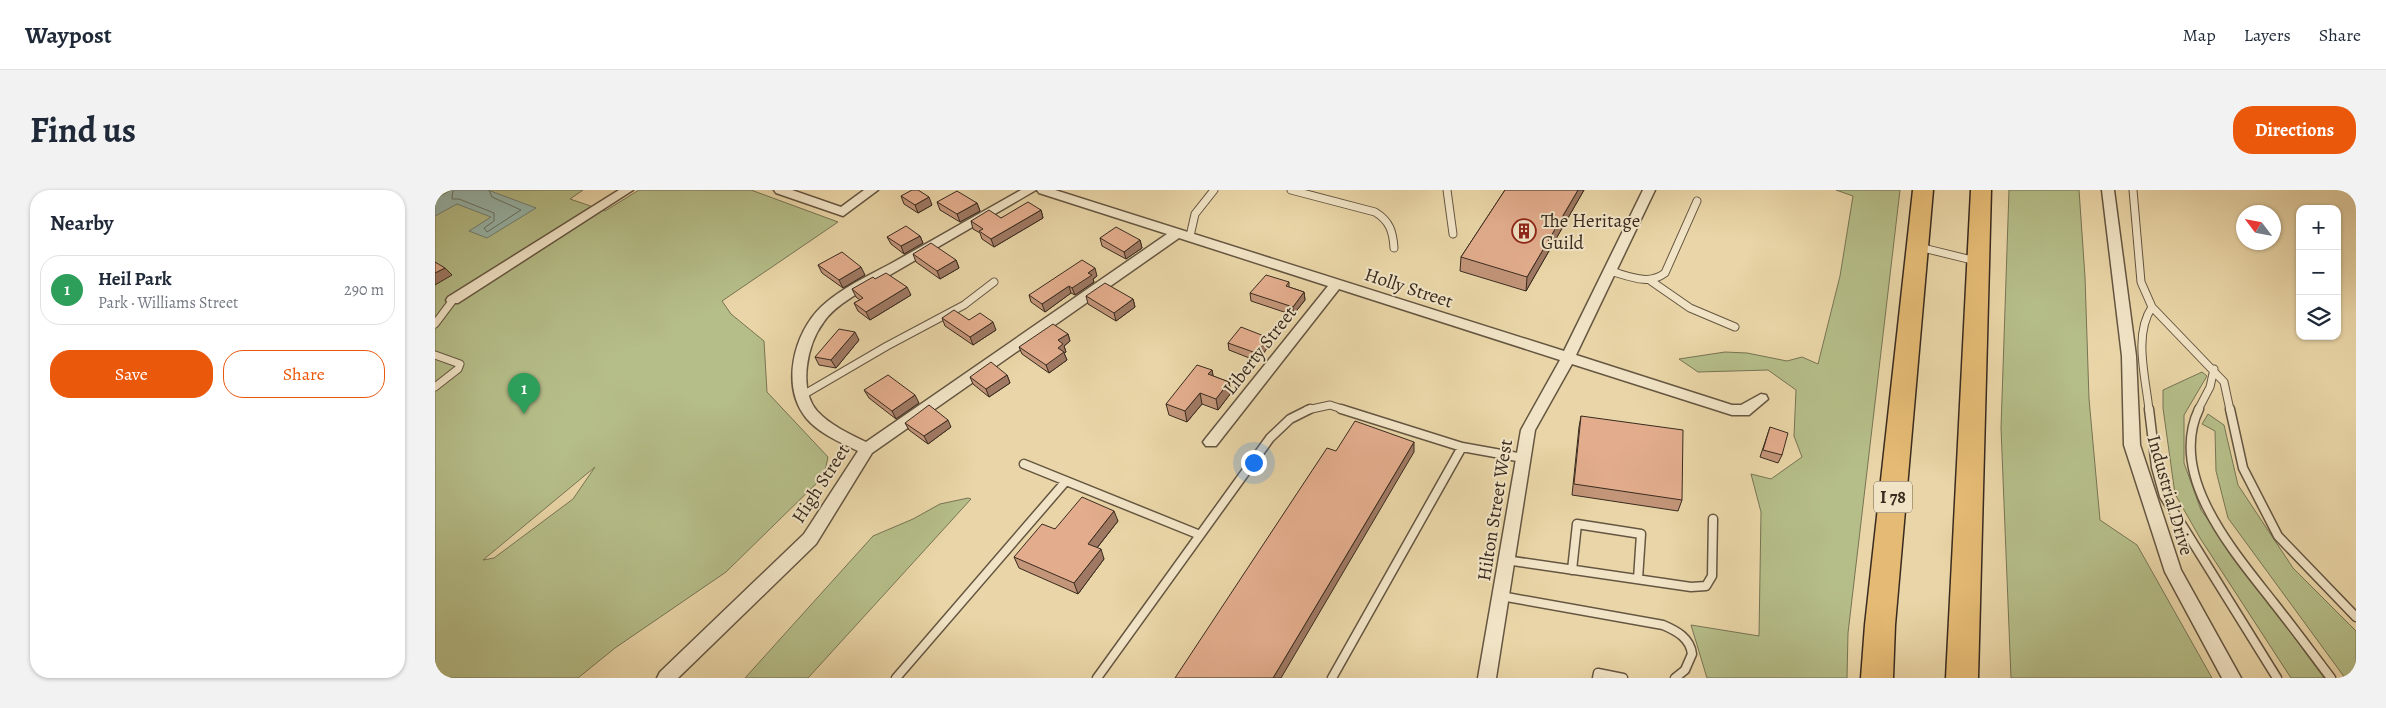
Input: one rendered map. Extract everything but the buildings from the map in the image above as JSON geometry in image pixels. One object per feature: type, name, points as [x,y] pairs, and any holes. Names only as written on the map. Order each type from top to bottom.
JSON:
[{"type":"highway","name":"I 78","points":[[1877,678],[1880,625],[1923,190]]},
{"type":"highway","points":[[1961,678],[1981,190]]},
{"type":"street","points":[[453,300],[627,190]]},
{"type":"street","points":[[780,190],[843,212],[872,190]]},
{"type":"street","points":[[867,449],[829,429],[807,408],[800,384],[804,347],[816,320],[831,305],[1030,190]]},
{"type":"street","name":"Holly Street","points":[[1043,190],[1083,201],[1732,410],[1744,411],[1761,399]]},
{"type":"street","points":[[1083,201],[1094,190]]},
{"type":"street","name":"Hilton Street West","points":[[1487,678],[1528,430],[1568,358],[1649,190]]},
{"type":"street","name":"Industrial Drive","points":[[2108,190],[2129,356],[2132,445],[2173,572],[2231,678]]},
{"type":"street","name":"High Street","points":[[666,678],[810,539],[867,449],[1184,234]]},
{"type":"street","name":"Liberty Street","points":[[1211,442],[1337,283]]},
{"type":"lane","points":[[1184,234],[1195,214],[1215,190]]},
{"type":"lane","points":[[1291,190],[1375,212],[1384,217],[1393,230],[1395,248]]},
{"type":"lane","points":[[1447,190],[1453,234]]},
{"type":"lane","points":[[2133,190],[2141,282],[2153,307],[2224,382],[2243,468],[2279,536],[2356,617]]},
{"type":"lane","points":[[1610,271],[1651,281],[1658,280],[1665,273],[1697,201]]},
{"type":"lane","points":[[1917,247],[1978,261]]},
{"type":"lane","points":[[1651,281],[1683,306],[1703,316],[1735,326]]},
{"type":"lane","points":[[803,395],[887,346],[955,310],[994,282]]},
{"type":"lane","points":[[435,324],[453,300]]},
{"type":"lane","points":[[2153,307],[2148,313],[2142,344],[2156,467],[2164,496],[2277,678]]},
{"type":"lane","points":[[435,355],[460,364],[458,369],[435,387]]},
{"type":"lane","points":[[2213,369],[2213,378],[2193,417],[2190,438],[2191,457],[2200,494],[2220,532],[2331,678]]},
{"type":"lane","points":[[1097,678],[1285,421],[1317,406],[1330,405],[1462,447],[1523,458]]},
{"type":"lane","points":[[1332,678],[1462,447]]},
{"type":"lane","points":[[1024,464],[1200,535]]},
{"type":"lane","points":[[896,678],[1066,481]]},
{"type":"lane","points":[[1506,560],[1691,587],[1706,586],[1712,576],[1713,520]]},
{"type":"lane","points":[[1572,570],[1577,524],[1641,534],[1639,579]]},
{"type":"lane","points":[[1501,596],[1663,625],[1680,632],[1689,640],[1692,650],[1691,659],[1684,671],[1675,678]]},
{"type":"lane","points":[[1597,678],[1598,673],[1623,678]]},
{"type":"green space","points":[[435,190],[583,190],[570,199],[605,211],[639,190],[751,190],[838,222],[722,301],[731,314],[764,341],[767,392],[828,457],[824,476],[726,572],[615,648],[578,678],[435,678]],"holes":[[[595,467],[573,499],[494,558],[483,560]]]},
{"type":"green space","points":[[1836,190],[1900,190],[1848,633],[1847,678],[1707,678],[1691,625],[1759,636],[1761,512],[1751,474],[1771,479],[1802,457],[1794,436],[1796,390],[1768,370],[1698,372],[1679,359],[1725,352],[1747,353],[1787,361],[1802,357],[1818,364],[1840,276],[1853,196]]},
{"type":"green space","points":[[2009,190],[2079,190],[2085,277],[2089,399],[2100,520],[2137,545],[2212,678],[2011,678],[2001,428]]},
{"type":"green space","points":[[2202,372],[2207,376],[2184,415],[2184,463],[2201,510],[2324,678],[2291,678],[2200,538],[2175,494],[2163,408],[2163,390]]},
{"type":"green space","points":[[2208,414],[2224,425],[2238,485],[2293,568],[2356,631],[2356,678],[2345,678],[2228,518],[2216,471],[2215,431],[2202,424]]},
{"type":"green space","points":[[971,499],[808,678],[745,678],[873,536],[913,519],[940,504]]},
{"type":"water","points":[[451,190],[488,190],[536,208],[487,238],[469,231],[491,217],[457,204],[435,216],[435,199]]},
{"type":"place","name":"The Heritage Guild","points":[[1524,231]]},
{"type":"place","name":"Heil Park","points":[[524,414]]}]
